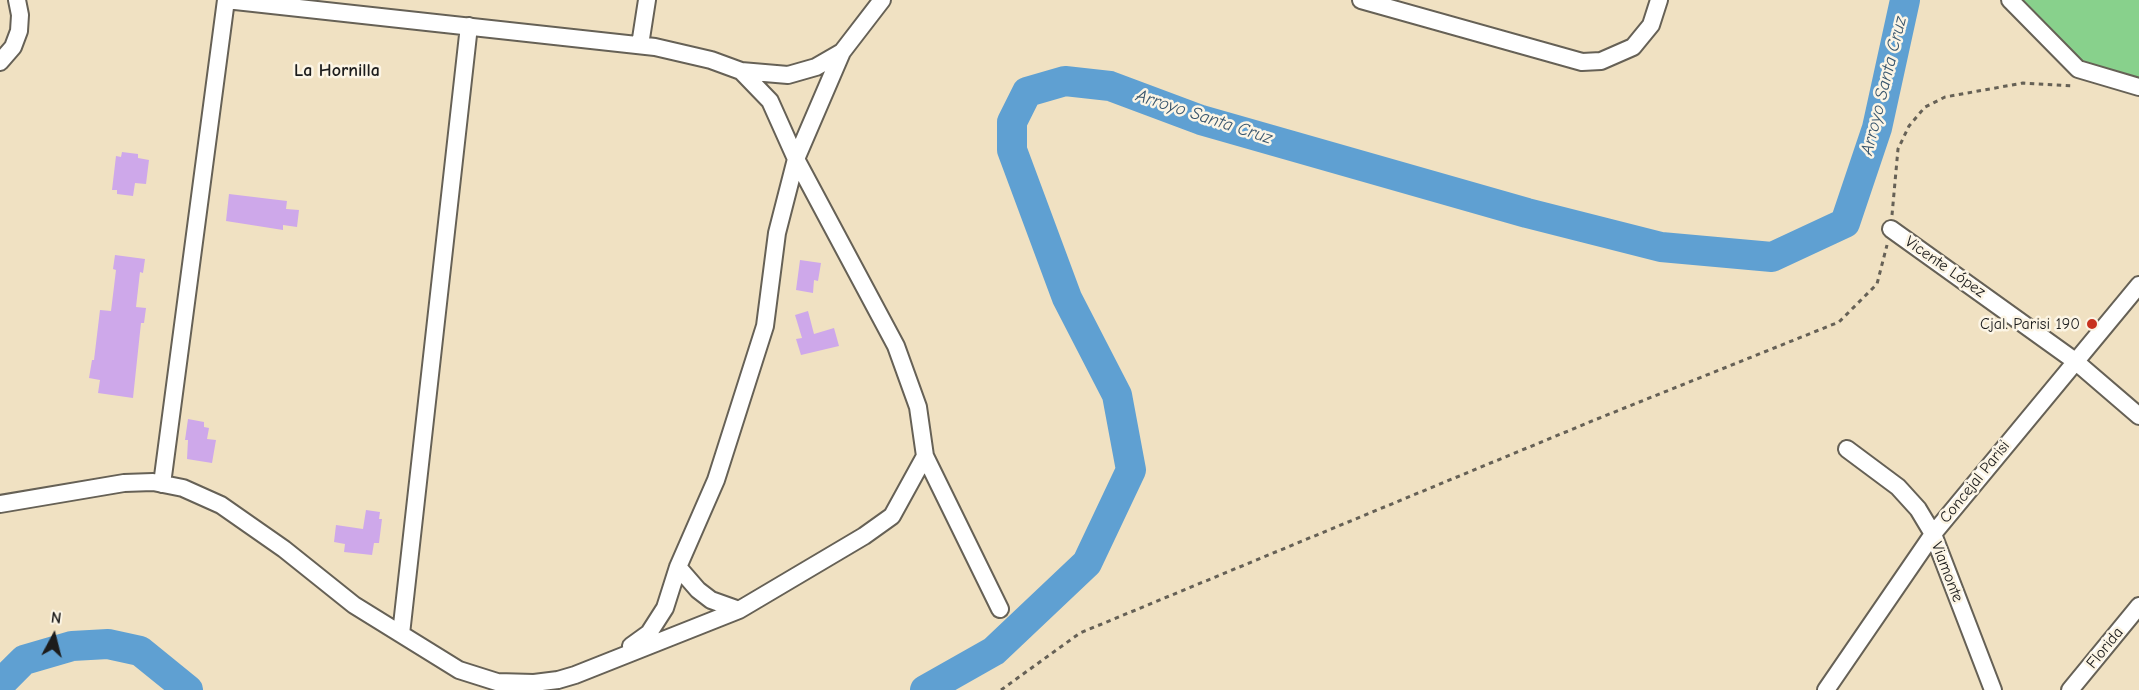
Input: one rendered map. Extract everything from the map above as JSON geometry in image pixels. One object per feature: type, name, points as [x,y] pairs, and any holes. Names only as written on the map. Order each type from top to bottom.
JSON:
[{"type":"street","points":[[0,62],[13,47],[19,32],[20,15],[16,0]]},
{"type":"street","points":[[162,484],[226,0],[640,45],[711,60],[741,71],[788,75],[816,67],[843,52]]},
{"type":"street","points":[[640,45],[647,0]]},
{"type":"street","points":[[621,654],[649,633],[665,609],[678,567],[716,480],[765,326],[777,233],[796,159],[843,52],[878,6],[893,0]]},
{"type":"street","points":[[1361,0],[1581,62],[1601,61],[1633,47],[1652,25],[1659,0]]},
{"type":"street","points":[[2010,0],[2078,69],[2139,87]]},
{"type":"street","points":[[401,634],[469,27]]},
{"type":"street","points":[[741,71],[770,101],[796,159],[896,346],[918,407],[925,456],[1000,609]]},
{"type":"street","name":"Vicente López","points":[[1891,230],[2075,360],[2139,416]]},
{"type":"street","name":"Concejal Parisi","points":[[1827,690],[1933,534],[2139,285]]},
{"type":"street","name":"Viamonte","points":[[1847,449],[1898,487],[1918,509],[1933,534],[1993,690]]},
{"type":"street","points":[[0,504],[124,483],[162,484],[183,489],[221,505],[284,549],[354,605],[459,670],[497,682],[558,680],[739,610],[864,536],[892,516],[925,456]]},
{"type":"street","points":[[678,567],[698,590],[711,600],[739,610]]},
{"type":"street","name":"Florida","points":[[2070,690],[2139,606]]},
{"type":"path","points":[[1001,690],[1080,633],[1598,418],[1839,322],[1877,284],[1891,230],[1898,149],[1909,126],[1925,107],[1945,97],[2023,83],[2081,87]]},
{"type":"green space","points":[[2010,0],[2139,0],[2139,86],[2078,69]]},
{"type":"building","points":[[122,152],[138,154],[138,158],[149,160],[146,184],[135,183],[133,196],[117,194],[117,190],[112,190],[116,156],[121,157]]},
{"type":"building","points":[[229,194],[287,201],[286,209],[299,210],[297,227],[283,225],[283,230],[226,221]]},
{"type":"building","points":[[115,255],[145,259],[143,273],[140,272],[136,307],[146,308],[144,323],[141,323],[133,398],[98,393],[100,380],[89,378],[92,360],[94,360],[100,310],[111,311],[116,270],[113,269]]},
{"type":"building","points":[[800,260],[821,263],[818,281],[814,280],[813,293],[796,290]]},
{"type":"building","points":[[808,311],[814,334],[834,328],[839,346],[801,355],[796,339],[802,338],[795,315]]},
{"type":"building","points":[[188,419],[204,422],[204,427],[209,428],[207,439],[216,440],[212,463],[187,459],[188,440],[185,440]]},
{"type":"building","points":[[366,510],[380,512],[379,519],[382,519],[379,543],[374,543],[372,555],[344,552],[345,544],[334,542],[336,525],[363,529]]},
{"type":"waterway","name":"Arroyo Santa Cruz","points":[[925,690],[994,651],[1087,563],[1131,470],[1117,395],[1067,298],[1012,150],[1012,122],[1027,92],[1065,81],[1110,86],[1201,120],[1527,213],[1661,247],[1772,257],[1845,223],[1877,128],[1905,0]]},
{"type":"waterway","name":"Arroyo Santa Cruz","points":[[0,684],[24,660],[72,646],[108,644],[140,651],[188,690]]},
{"type":"place","name":"Cjal. Parisi 190","points":[[2092,324]]},
{"type":"district","name":"La Hornilla","points":[[337,71]]}]
